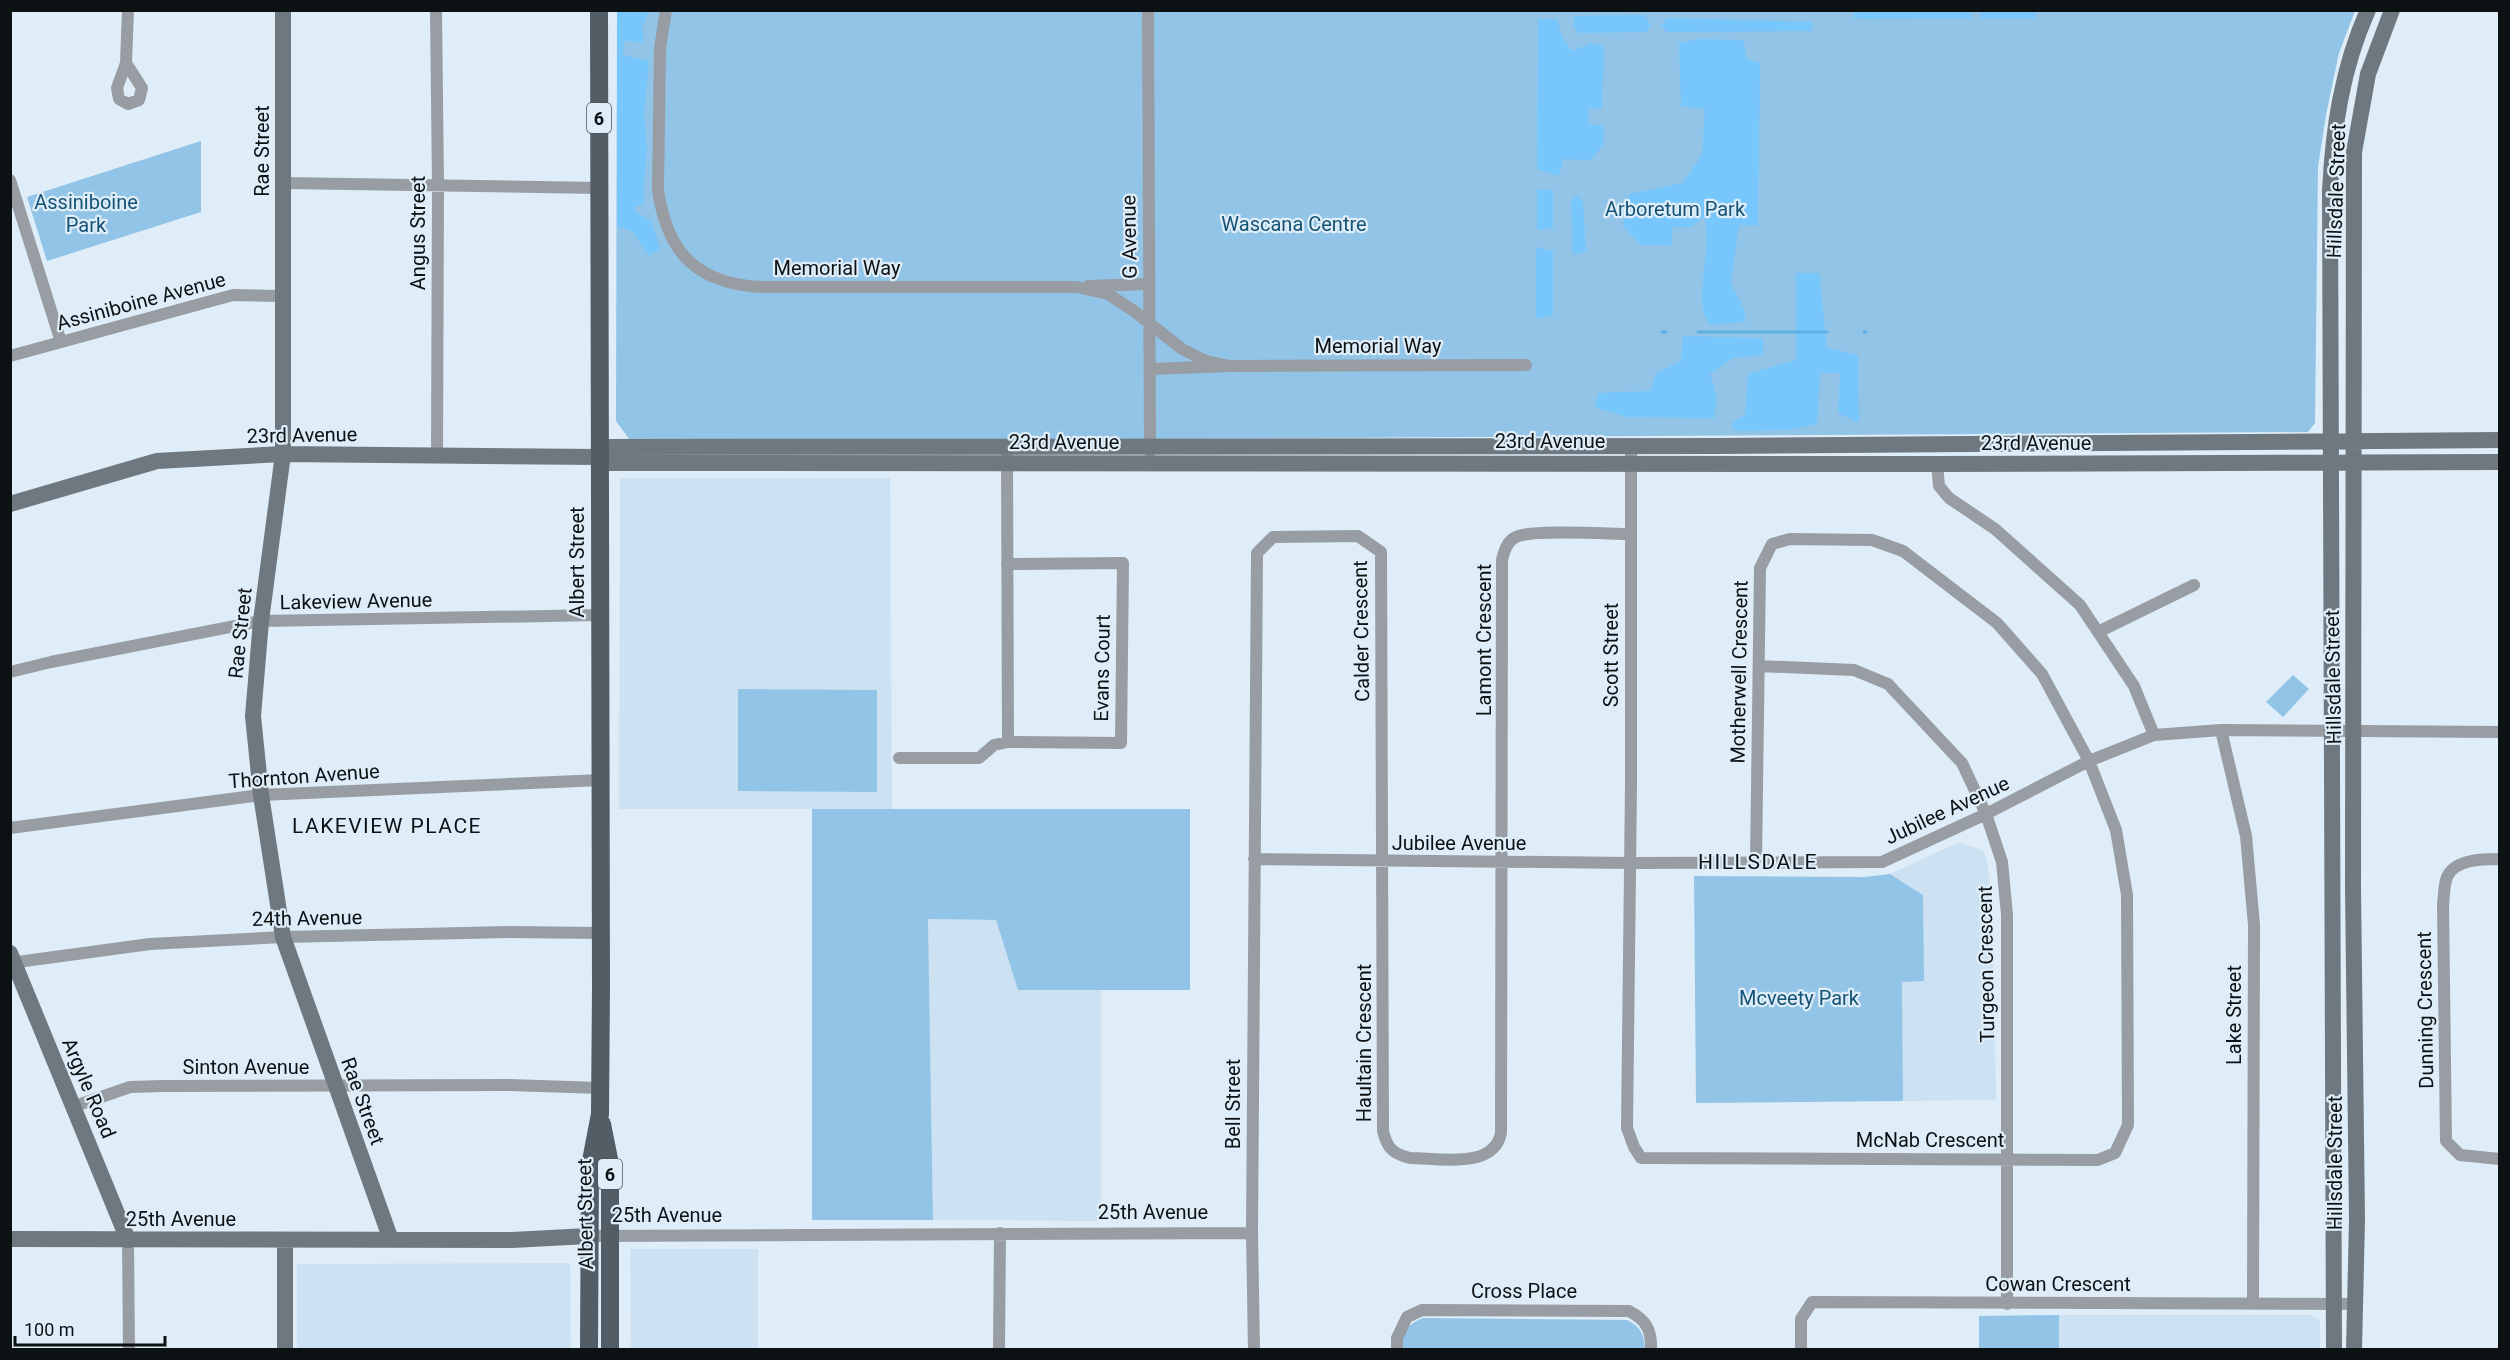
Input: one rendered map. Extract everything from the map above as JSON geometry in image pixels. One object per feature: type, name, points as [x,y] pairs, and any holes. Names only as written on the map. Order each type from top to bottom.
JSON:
[{"type":"main road","name":"Albert Street","points":[[589,1350],[590,1166],[600,1114],[602,933],[599,10]]},
{"type":"main road","name":"Albert Street","points":[[600,1114],[610,1164],[610,1350]]},
{"type":"street","points":[[126,63],[128,10]]},
{"type":"street","name":"Rae Street","points":[[283,10],[283,454],[261,621],[253,716],[261,795],[283,937],[391,1240]]},
{"type":"street","name":"Angus Street","points":[[436,10],[437,455]]},
{"type":"street","name":"Memorial Way","points":[[666,10],[660,48],[658,190],[661,211],[670,238],[679,251],[701,272],[732,284],[762,287],[1077,287],[1108,294],[1182,349],[1206,362],[1230,366]]},
{"type":"street","name":"G Avenue","points":[[1148,10],[1150,455]]},
{"type":"street","name":"Hillsdale Street","points":[[2334,1350],[2330,462],[2332,156],[2343,84],[2368,10]]},
{"type":"street","name":"Hillsdale Street","points":[[2354,1350],[2356,1228],[2353,888],[2354,152],[2368,74],[2391,10]]},
{"type":"street","points":[[283,183],[599,188]]},
{"type":"street","points":[[12,189],[61,342]]},
{"type":"street","points":[[1077,287],[1149,284]]},
{"type":"street","name":"Assiniboine Avenue","points":[[10,356],[233,295],[283,296]]},
{"type":"street","name":"Memorial Way","points":[[1150,369],[1230,366],[1526,365]]},
{"type":"street","name":"23rd Avenue","points":[[10,504],[157,461],[283,454],[600,456],[1631,454],[2330,440],[2499,440]]},
{"type":"street","name":"23rd Avenue","points":[[1631,454],[1937,464],[2499,462]]},
{"type":"street","name":"Scott Street","points":[[1630,863],[1631,454]]},
{"type":"street","points":[[899,759],[979,758],[994,744],[1008,742],[1007,455]]},
{"type":"street","points":[[1937,464],[1939,486],[1949,498],[1995,529],[2080,605],[2134,686],[2154,735]]},
{"type":"street","name":"Lamont Crescent","points":[[1503,862],[1502,560],[1505,548],[1516,537],[1532,534],[1630,534]]},
{"type":"street","name":"Calder Crescent","points":[[1254,859],[1257,553],[1273,537],[1358,536],[1381,552],[1383,862]]},
{"type":"street","name":"Motherwell Crescent","points":[[1755,862],[1760,568],[1772,544],[1790,539],[1872,540],[1903,551],[1997,623],[2042,674],[2089,761]]},
{"type":"street","name":"Evans Court","points":[[1007,564],[1123,563],[1121,742],[1008,742]]},
{"type":"street","points":[[2098,632],[2194,585]]},
{"type":"street","name":"Lakeview Avenue","points":[[10,672],[261,621],[600,615]]},
{"type":"street","name":"Turgeon Crescent","points":[[1759,666],[1854,670],[1888,684],[1962,764],[1986,814],[2001,862],[2007,915],[2007,1304]]},
{"type":"street","name":"Jubilee Avenue","points":[[1254,859],[1383,862],[1882,862],[1986,814],[2089,761],[2154,735],[2221,730],[2499,732]]},
{"type":"street","name":"Lake Street","points":[[2221,730],[2246,836],[2254,925],[2253,1303]]},
{"type":"street","name":"McNab Crescent","points":[[1630,863],[1627,1128],[1641,1158],[2098,1160],[2115,1153],[2128,1125],[2127,895],[2116,830],[2089,761]]},
{"type":"street","name":"Thornton Avenue","points":[[10,828],[261,795],[601,780]]},
{"type":"street","name":"Bell Street","points":[[1254,859],[1252,1233],[1254,1350]]},
{"type":"street","name":"Dunning Crescent","points":[[2499,859],[2482,859],[2457,866],[2447,876],[2443,905],[2446,1141],[2460,1155],[2499,1159]]},
{"type":"street","name":"Haultain Crescent","points":[[1383,862],[1383,1131],[1385,1141],[1390,1150],[1399,1156],[1477,1159],[1487,1155],[1495,1148],[1501,1133],[1503,862]]},
{"type":"street","name":"24th Avenue","points":[[12,959],[150,944],[283,937],[509,932],[602,933]]},
{"type":"street","name":"Argyle Road","points":[[12,959],[128,1240]]},
{"type":"street","name":"Sinton Avenue","points":[[75,1107],[130,1087],[509,1084],[600,1088]]},
{"type":"street","points":[[999,1233],[999,1350]]},
{"type":"street","name":"25th Avenue","points":[[10,1239],[512,1240],[588,1236],[1252,1233]]},
{"type":"street","points":[[128,1240],[129,1350]]},
{"type":"street","points":[[285,1240],[285,1350]]},
{"type":"street","name":"Cowan Crescent","points":[[1801,1350],[1801,1319],[1812,1302],[2354,1304]]},
{"type":"street","name":"Cross Place","points":[[1397,1350],[1397,1338],[1407,1317],[1422,1310],[1629,1311],[1642,1318],[1652,1338],[1651,1350]]},
{"type":"shaded area","points":[[620,478],[890,478],[892,809],[619,809]]},
{"type":"shaded area","points":[[1959,842],[1984,851],[1987,862],[1992,899],[1996,1100],[1903,1101],[1902,981],[1923,981],[1923,895],[1890,874]]},
{"type":"shaded area","points":[[928,919],[996,920],[1018,990],[1101,990],[1101,1221],[933,1220]]},
{"type":"shaded area","points":[[630,1249],[758,1249],[758,1349],[631,1349]]},
{"type":"shaded area","points":[[570,1263],[571,1349],[297,1349],[297,1264]]},
{"type":"shaded area","points":[[2059,1315],[2311,1315],[2320,1320],[2320,1349],[2059,1349]]},
{"type":"green space","name":"Wascana Centre","points":[[617,11],[2355,11],[2339,53],[2318,167],[2315,423],[2308,432],[1132,439],[629,439],[616,421]]},
{"type":"green space","points":[[617,11],[649,11],[642,28],[644,42],[624,41],[623,55],[649,61],[644,115],[647,148],[644,204],[634,207],[636,212],[651,221],[660,248],[649,256],[633,232],[617,226]]},
{"type":"green space","points":[[1854,11],[1969,11],[1972,18],[1860,19],[1854,18]]},
{"type":"green space","points":[[1981,11],[2035,11],[2035,18],[1981,18]]},
{"type":"green space","points":[[1645,15],[1651,26],[1646,32],[1580,33],[1573,27],[1575,16]]},
{"type":"green space","points":[[1667,18],[1812,22],[1812,31],[1667,32],[1661,26]]},
{"type":"green space","points":[[1538,19],[1557,19],[1562,37],[1572,51],[1592,43],[1604,46],[1602,109],[1588,108],[1589,124],[1604,126],[1603,145],[1591,160],[1563,159],[1559,176],[1537,169]]},
{"type":"green space","name":"Arboretum Park","points":[[1700,39],[1743,40],[1747,59],[1760,63],[1758,226],[1739,225],[1731,283],[1744,309],[1746,322],[1710,325],[1705,315],[1702,303],[1706,244],[1704,217],[1691,227],[1673,227],[1671,245],[1641,245],[1623,226],[1629,194],[1683,183],[1702,155],[1705,109],[1681,106],[1679,43]]},
{"type":"green space","name":"Assiniboine Park","points":[[201,141],[201,212],[47,261],[27,197]]},
{"type":"green space","points":[[1537,189],[1553,190],[1553,228],[1537,230]]},
{"type":"green space","points":[[1576,194],[1583,202],[1586,251],[1573,255],[1571,202]]},
{"type":"green space","points":[[1536,247],[1553,251],[1553,315],[1536,319]]},
{"type":"green space","points":[[1796,273],[1819,273],[1827,348],[1858,355],[1859,423],[1838,413],[1840,373],[1820,373],[1817,424],[1790,430],[1735,431],[1731,423],[1745,415],[1748,374],[1796,360]]},
{"type":"green space","points":[[1683,336],[1763,338],[1763,355],[1733,358],[1710,374],[1717,399],[1714,418],[1627,417],[1595,407],[1598,393],[1650,391],[1656,373],[1681,361]]},
{"type":"green space","points":[[2293,675],[2309,689],[2283,717],[2266,702]]},
{"type":"green space","points":[[738,689],[877,690],[877,792],[738,791]]},
{"type":"green space","points":[[812,809],[1190,809],[1190,990],[1018,990],[996,920],[928,919],[933,1220],[812,1220]]},
{"type":"green space","name":"Mcveety Park","points":[[1890,874],[1923,895],[1924,981],[1902,982],[1903,1101],[1696,1103],[1694,876],[1864,877]]},
{"type":"green space","points":[[2059,1315],[2059,1349],[1979,1349],[1979,1316]]},
{"type":"green space","points":[[1423,1318],[1627,1320],[1641,1332],[1645,1350],[1402,1350],[1406,1330]]},
{"type":"waterway","points":[[1698,332],[1827,332]]},
{"type":"district","name":"LAKEVIEW PLACE","points":[[387,826]]},
{"type":"district","name":"HILLSDALE","points":[[1758,862]]}]
